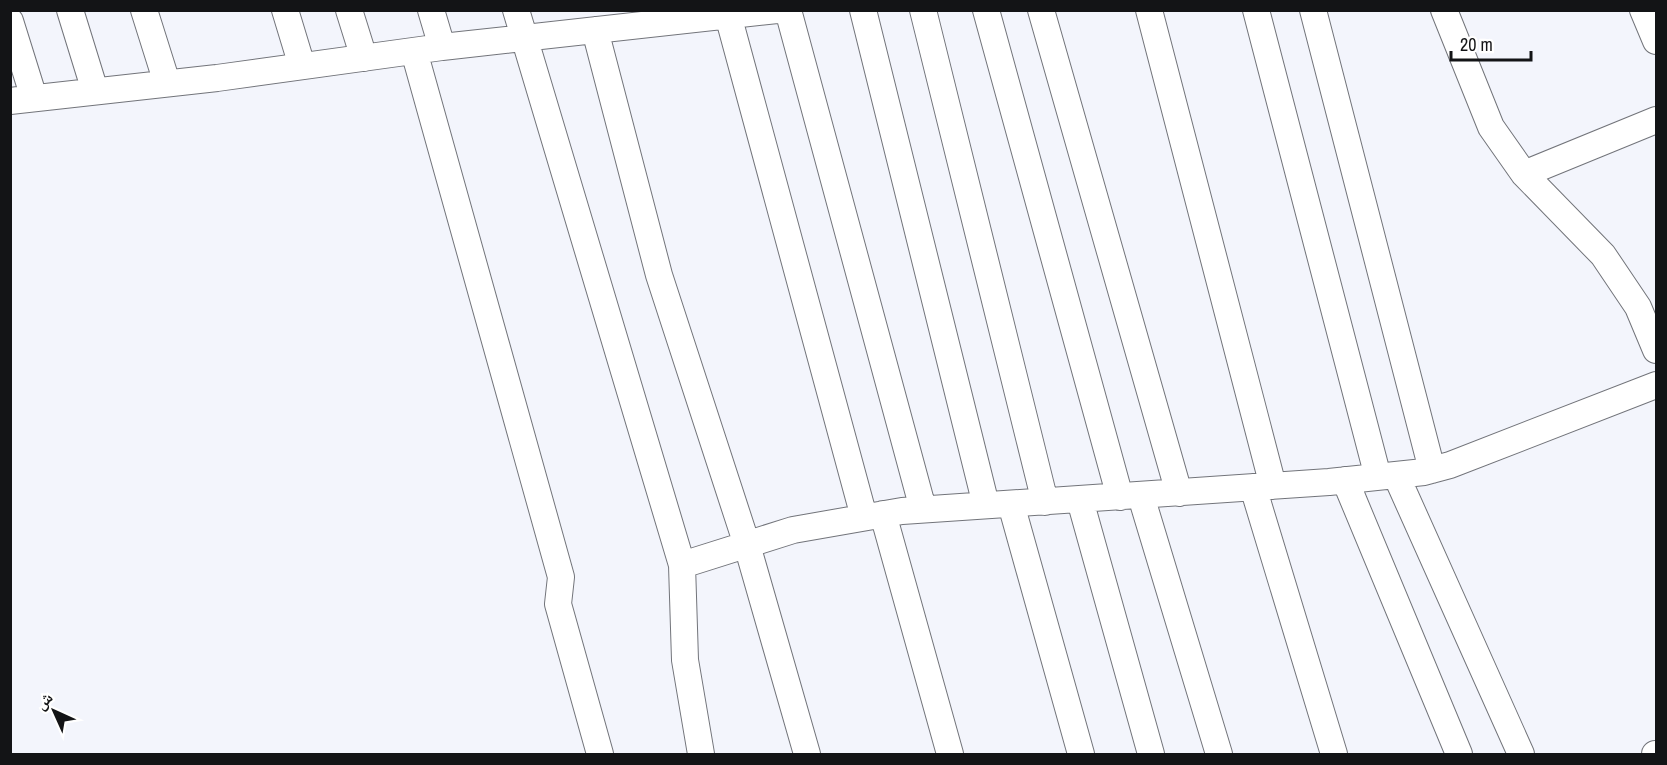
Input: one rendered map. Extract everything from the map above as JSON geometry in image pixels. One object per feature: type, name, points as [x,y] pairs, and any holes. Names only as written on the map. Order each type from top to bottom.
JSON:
[{"type":"street","points":[[70,10],[95,91]]},
{"type":"street","points":[[144,10],[167,83]]},
{"type":"street","points":[[285,10],[302,66]]},
{"type":"street","points":[[349,10],[364,58]]},
{"type":"street","points":[[431,10],[442,46]]},
{"type":"street","points":[[516,10],[682,565],[685,660],[701,754]]},
{"type":"street","points":[[10,21],[22,99],[302,66],[442,46],[777,10]]},
{"type":"street","points":[[788,10],[923,509]]},
{"type":"street","points":[[862,10],[998,504],[1081,754]]},
{"type":"street","points":[[923,10],[1045,502]]},
{"type":"street","points":[[986,10],[1130,496],[1219,754]]},
{"type":"street","points":[[1041,10],[1179,493]]},
{"type":"street","points":[[1149,10],[1263,487],[1334,754]]},
{"type":"street","points":[[1256,10],[1387,476],[1521,754]]},
{"type":"street","points":[[1312,10],[1432,470]]},
{"type":"street","points":[[1443,10],[1491,127],[1524,174],[1603,255],[1638,307],[1656,350]]},
{"type":"street","points":[[1644,10],[1656,41]]},
{"type":"street","points":[[728,15],[874,516],[950,754]]},
{"type":"street","points":[[595,30],[659,275],[747,545],[807,754]]},
{"type":"street","points":[[414,51],[561,577],[558,604],[600,754]]},
{"type":"street","points":[[1524,174],[1656,120]]},
{"type":"street","points":[[682,565],[793,530],[923,509],[1263,487],[1432,470],[1656,385]]},
{"type":"street","points":[[1345,480],[1459,754]]},
{"type":"street","points":[[1080,500],[1151,754]]}]
